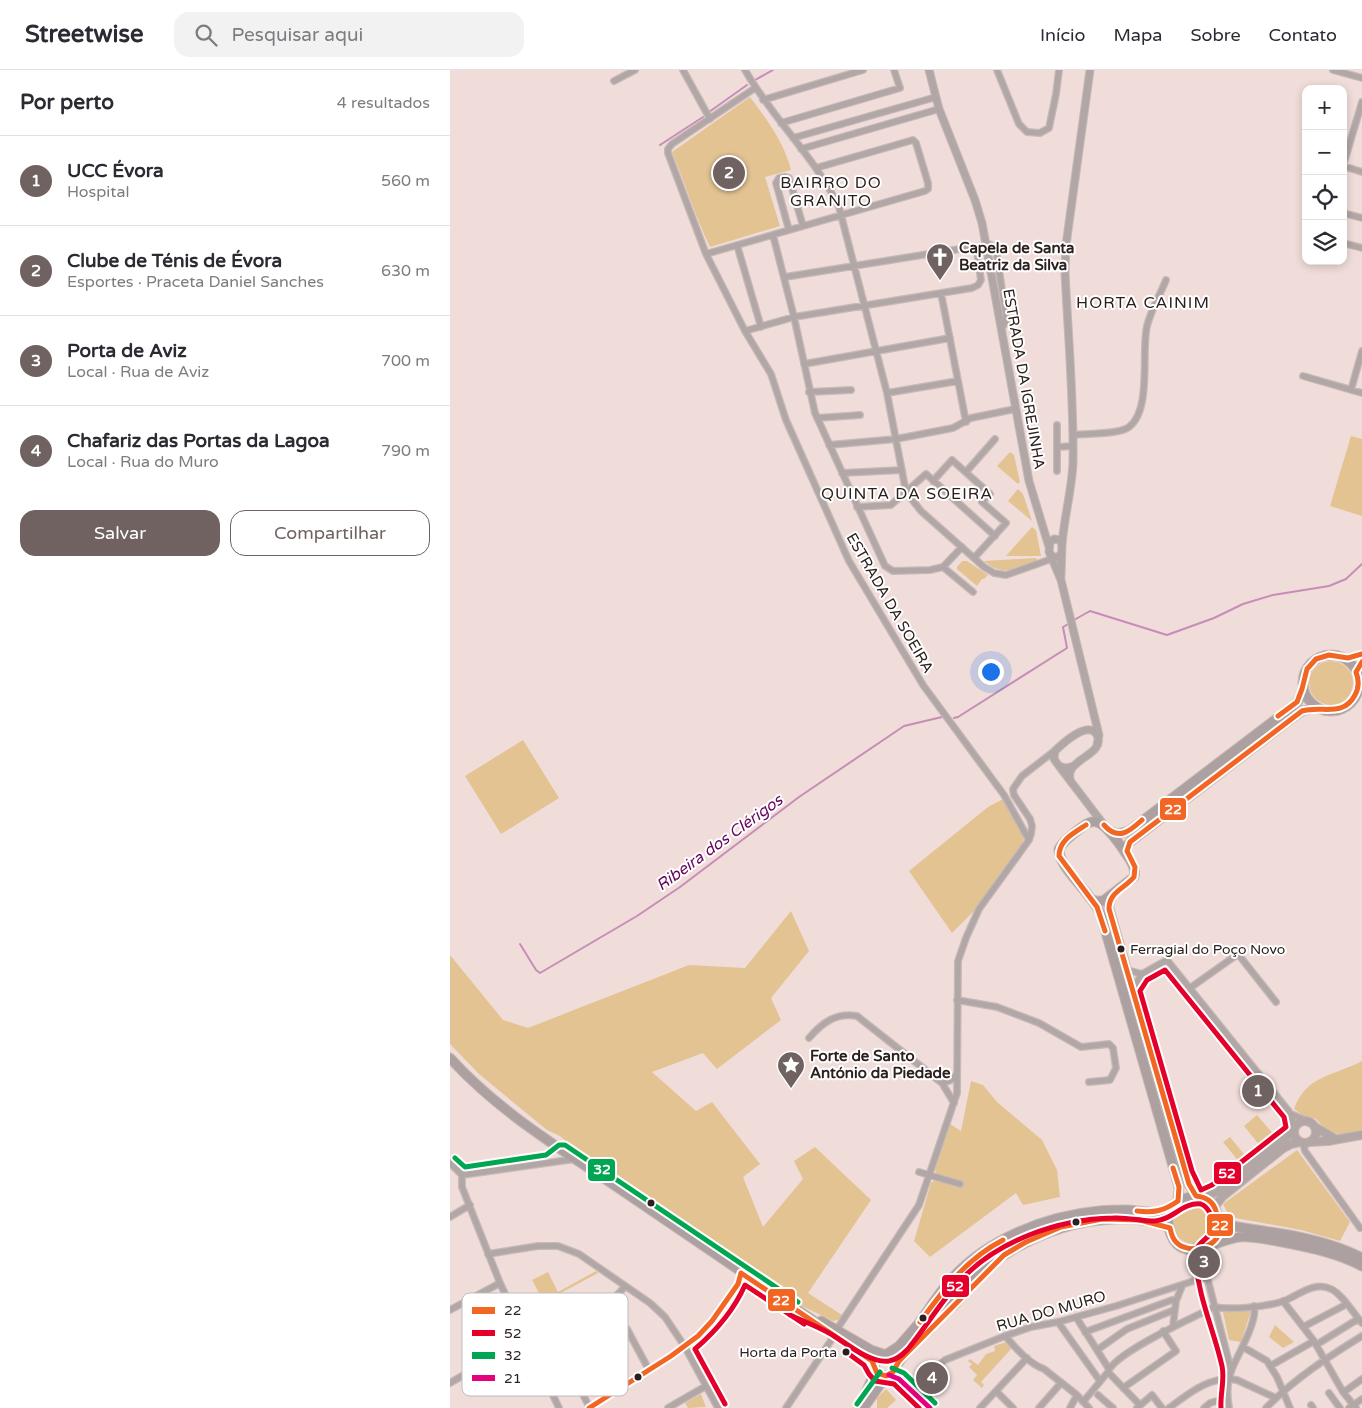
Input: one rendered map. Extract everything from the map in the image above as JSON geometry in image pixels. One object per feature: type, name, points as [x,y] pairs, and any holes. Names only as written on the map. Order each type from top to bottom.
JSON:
[{"type":"main road","points":[[1303,690],[1308,700],[1316,707],[1326,711],[1337,710],[1347,706],[1358,696],[1359,676],[1353,666],[1345,659],[1335,655],[1324,656],[1314,660],[1306,668],[1303,690],[1297,703],[1129,831],[1118,834],[1095,821],[1086,825],[1062,843],[1058,851],[1060,860],[1100,914],[1179,1187],[1175,1203],[1169,1212],[1168,1220],[1173,1239],[1178,1245],[1192,1250],[1237,1238],[1253,1237],[1313,1248],[1362,1266]]},
{"type":"main road","points":[[1090,898],[1099,902],[1113,894],[1134,876],[1135,871],[1126,853],[1127,846],[1133,840],[1297,714],[1316,707]]},
{"type":"main road","points":[[1106,828],[1131,860]]},
{"type":"main road","points":[[1113,894],[1108,906],[1187,1179],[1200,1196],[1210,1200],[1215,1206],[1219,1219],[1220,1233],[1216,1240],[1208,1245]]},
{"type":"main road","points":[[450,1058],[466,1076],[499,1106],[562,1152],[794,1308],[869,1349],[893,1357],[891,1372]]},
{"type":"main road","points":[[859,1408],[872,1379],[876,1357],[899,1346],[972,1268],[1025,1230],[1073,1215],[1112,1210],[1157,1213],[1166,1210],[1175,1203],[1216,1192],[1294,1130],[1297,1124],[1305,1120],[1335,1139]]},
{"type":"main road","points":[[1294,1130],[1297,1140],[1304,1142],[1315,1136],[1315,1127]]},
{"type":"main road","points":[[1215,1206],[1223,1196],[1291,1144],[1362,1135]]},
{"type":"main road","points":[[1219,1219],[1231,1226],[1315,1240],[1362,1258]]},
{"type":"main road","points":[[863,1408],[878,1386],[925,1333],[958,1291],[976,1273],[1026,1242],[1048,1231],[1087,1221],[1140,1220],[1170,1228]]},
{"type":"main road","points":[[835,1332],[866,1356],[880,1375],[891,1372]]},
{"type":"street","points":[[614,81],[635,70]]},
{"type":"street","points":[[683,70],[710,119],[755,88]]},
{"type":"street","points":[[745,70],[763,100],[816,168],[833,194],[842,215],[863,305],[887,393],[906,492],[921,511],[984,567],[994,573],[1006,575],[1053,554],[1062,545],[1063,525],[1072,481],[1073,446],[1065,264],[1067,234],[1090,70]]},
{"type":"street","points":[[763,100],[863,70]]},
{"type":"street","points":[[781,123],[900,88],[894,70]]},
{"type":"street","name":"ESTRADA DA IGREJINHA","points":[[929,70],[936,98],[975,200],[986,243],[1029,481],[1053,554]]},
{"type":"street","points":[[997,70],[1019,124],[1026,132],[1040,133],[1049,128],[1059,70]]},
{"type":"street","points":[[1334,70],[1362,78]]},
{"type":"street","points":[[793,138],[936,98]]},
{"type":"street","points":[[1347,153],[1362,102]]},
{"type":"street","points":[[801,149],[940,109]]},
{"type":"street","name":"ESTRADA DA SOEIRA","points":[[710,119],[686,134],[668,149],[706,254],[745,331],[771,374],[786,420],[849,561],[923,686],[1004,795],[1029,840]]},
{"type":"street","points":[[706,254],[928,189],[928,183],[916,143],[913,140],[816,168]]},
{"type":"street","points":[[1347,167],[1362,172]]},
{"type":"street","points":[[789,230],[776,183],[779,178],[789,178],[803,226]]},
{"type":"street","points":[[1347,214],[1362,218]]},
{"type":"street","points":[[773,235],[785,277],[817,418],[885,566],[888,570],[894,571],[930,570],[943,567],[962,547]]},
{"type":"street","points":[[1347,244],[1362,248]]},
{"type":"street","points":[[737,245],[761,326]]},
{"type":"street","points":[[745,331],[794,317],[972,288],[978,285],[980,280],[977,252],[972,248],[785,277]]},
{"type":"street","points":[[1073,434],[1118,431],[1129,427],[1136,419],[1146,376],[1146,328],[1166,280]]},
{"type":"street","points":[[941,293],[966,422]]},
{"type":"street","points":[[804,364],[950,338]]},
{"type":"street","points":[[1350,390],[1362,351]]},
{"type":"street","points":[[1302,376],[1362,393]]},
{"type":"street","points":[[887,393],[958,381]]},
{"type":"street","points":[[810,392],[851,390]]},
{"type":"street","points":[[829,445],[896,439],[953,428],[979,416],[1015,409]]},
{"type":"street","points":[[817,418],[860,415]]},
{"type":"street","points":[[1057,425],[1057,471]]},
{"type":"street","points":[[966,472],[995,439]]},
{"type":"street","points":[[1058,446],[1073,446]]},
{"type":"street","points":[[933,481],[952,460],[990,494],[982,502],[1006,524],[974,558]]},
{"type":"street","points":[[842,473],[902,470]]},
{"type":"street","points":[[858,507],[891,505],[926,474],[995,536]]},
{"type":"street","points":[[1041,521],[1055,539],[1060,540],[1062,545]]},
{"type":"street","points":[[1063,525],[1055,539],[1050,542],[1099,735],[1097,745],[1093,751],[1069,772],[1071,782]]},
{"type":"street","points":[[943,567],[973,592]]},
{"type":"street","points":[[1345,659],[1362,654]]},
{"type":"street","points":[[1359,676],[1362,662]]},
{"type":"street","points":[[786,1408],[906,1226],[919,1205],[930,1176],[958,1093],[958,961],[979,909],[1029,840],[1032,826],[1030,819],[1014,795],[1013,789],[1022,776],[1091,724],[1093,714]]},
{"type":"street","points":[[1080,731],[1088,729],[1094,731],[1098,736],[1097,745]]},
{"type":"street","points":[[1058,748],[1054,752],[1054,759],[1106,828]]},
{"type":"street","points":[[1040,762],[1049,759],[1066,768],[1074,766]]},
{"type":"street","points":[[1086,825],[1091,816],[1091,809],[1088,805]]},
{"type":"street","points":[[1190,988],[1238,954],[1276,1002]]},
{"type":"street","points":[[1132,990],[1142,974],[1167,960],[1291,1114],[1305,1120]]},
{"type":"street","points":[[1127,970],[1142,974]]},
{"type":"street","points":[[958,1000],[997,1008],[1038,1023],[1081,1047],[1109,1044],[1113,1048],[1116,1068],[1110,1080],[1090,1082]]},
{"type":"street","points":[[809,1038],[819,1026],[833,1018],[847,1014],[857,1016],[942,1083],[954,1103]]},
{"type":"street","points":[[942,1083],[948,1082],[958,1073]]},
{"type":"street","points":[[1291,1114],[1294,1130]]},
{"type":"street","points":[[1304,1142],[1305,1151],[1360,1228]]},
{"type":"street","points":[[549,1162],[562,1152]]},
{"type":"street","points":[[462,1175],[575,1159]]},
{"type":"street","points":[[450,1163],[462,1175],[462,1187],[505,1293]]},
{"type":"street","points":[[919,1172],[960,1184]]},
{"type":"street","points":[[450,1217],[470,1205]]},
{"type":"street","points":[[1208,1245],[1203,1256],[1206,1277],[1231,1370]]},
{"type":"street","points":[[488,1254],[538,1246],[558,1246],[579,1254],[650,1302],[661,1312],[685,1347],[718,1408]]},
{"type":"street","points":[[628,1383],[685,1347],[705,1330],[745,1275]]},
{"type":"street","name":"RUA DO MURO","points":[[910,1390],[945,1360],[1031,1326],[1058,1322],[1182,1286],[1206,1277]]},
{"type":"street","points":[[481,1293],[500,1283]]},
{"type":"street","points":[[619,1293],[625,1286]]},
{"type":"street","points":[[1173,1326],[1176,1301],[1182,1286]]},
{"type":"street","points":[[1083,1402],[1118,1361],[1163,1331],[1214,1307],[1228,1309],[1283,1301],[1309,1288],[1323,1286],[1335,1292],[1360,1321],[1270,1366]]},
{"type":"street","points":[[1085,1332],[1172,1300],[1176,1301]]},
{"type":"street","points":[[1283,1301],[1315,1343],[1353,1407],[1362,1399]]},
{"type":"street","points":[[1303,1327],[1347,1304]]},
{"type":"street","points":[[1229,1408],[1227,1398],[1231,1370],[1243,1347],[1255,1313],[1254,1306]]},
{"type":"street","points":[[1097,1350],[1127,1329],[1174,1310]]},
{"type":"street","points":[[1076,1316],[1108,1371],[1139,1407],[1152,1396],[1162,1408]]},
{"type":"street","points":[[1058,1322],[1100,1381]]},
{"type":"street","points":[[628,1331],[649,1370]]},
{"type":"street","points":[[1123,1388],[1176,1351],[1163,1331]]},
{"type":"street","points":[[1005,1336],[1037,1367],[1044,1369],[1089,1408]]},
{"type":"street","points":[[1266,1408],[1284,1390],[1362,1336]]},
{"type":"street","points":[[1243,1347],[1267,1361],[1284,1390],[1290,1408]]},
{"type":"street","points":[[980,1408],[1027,1358]]},
{"type":"street","points":[[891,1372],[930,1408]]},
{"type":"street","points":[[450,1383],[462,1377]]},
{"type":"street","points":[[1169,1408],[1192,1390],[1218,1380],[1230,1378],[1276,1398]]},
{"type":"street","points":[[1344,1392],[1362,1379]]},
{"type":"street","points":[[1039,1408],[1060,1383]]},
{"type":"street","points":[[668,1408],[706,1386]]},
{"type":"street","points":[[996,1390],[1013,1408]]},
{"type":"street","points":[[1329,1392],[1340,1408]]},
{"type":"street","points":[[1098,1395],[1113,1408]]},
{"type":"street","points":[[553,1396],[559,1408]]},
{"type":"street","points":[[583,1396],[589,1408],[608,1396]]},
{"type":"street","points":[[1070,1408],[1077,1396]]},
{"type":"street","points":[[1204,1408],[1210,1403],[1227,1398]]},
{"type":"shaded area","points":[[750,97],[769,123],[784,150],[791,170],[765,177],[780,226],[710,247],[672,152]]},
{"type":"shaded area","points":[[1351,436],[1362,439],[1362,516],[1330,506]]},
{"type":"shaded area","points":[[1010,452],[1014,455],[1020,482],[1018,484],[997,466]]},
{"type":"shaded area","points":[[1018,489],[1023,494],[1032,521],[1008,501]]},
{"type":"shaded area","points":[[1032,527],[1036,530],[1041,556],[1006,556]]},
{"type":"shaded area","points":[[1036,558],[1038,562],[1010,570],[997,569],[984,561]]},
{"type":"shaded area","points":[[962,561],[967,561],[988,575],[977,586],[957,569]]},
{"type":"shaded area","points":[[1327,661],[1335,661],[1347,667],[1353,683],[1347,699],[1335,705],[1327,705],[1315,699],[1309,687],[1309,679],[1315,667]]},
{"type":"shaded area","points":[[523,740],[559,798],[501,834],[465,776]]},
{"type":"shaded area","points":[[1003,799],[1024,838],[1023,842],[978,907],[952,933],[909,871],[988,807]]},
{"type":"shaded area","points":[[791,911],[809,951],[771,998],[781,1020],[717,1069],[703,1053],[652,1072],[696,1111],[712,1102],[760,1164],[743,1177],[763,1227],[803,1179],[794,1161],[815,1147],[871,1200],[808,1293],[842,1315],[838,1320],[833,1321],[800,1305],[620,1178],[579,1152],[560,1136],[547,1130],[479,1074],[450,1044],[450,955],[503,1020],[528,1028],[689,965],[745,968]]},
{"type":"shaded area","points":[[1362,1061],[1362,1131],[1335,1134],[1323,1127],[1316,1119],[1304,1116],[1294,1109],[1299,1098],[1313,1083]]},
{"type":"shaded area","points":[[971,1081],[983,1085],[997,1102],[1042,1140],[1057,1170],[1060,1197],[1023,1205],[1016,1193],[930,1257],[914,1241],[931,1183],[935,1180],[937,1174],[935,1170],[950,1124],[961,1131]]},
{"type":"shaded area","points":[[1257,1115],[1275,1136],[1261,1147],[1244,1126]]},
{"type":"shaded area","points":[[1230,1137],[1247,1158],[1240,1163],[1223,1142]]},
{"type":"shaded area","points":[[1297,1150],[1350,1222],[1340,1241],[1301,1230],[1230,1217],[1223,1204]]},
{"type":"shaded area","points":[[1198,1202],[1206,1205],[1212,1211],[1215,1223],[1212,1235],[1206,1241],[1190,1244],[1182,1241],[1176,1235],[1173,1219],[1176,1211],[1182,1205]]},
{"type":"shaded area","points":[[596,1271],[598,1273],[561,1293],[539,1293],[532,1280],[548,1272],[558,1292]]},
{"type":"shaded area","points":[[1249,1308],[1251,1311],[1241,1342],[1229,1340],[1223,1312]]},
{"type":"shaded area","points":[[1275,1325],[1294,1342],[1283,1348],[1269,1337]]},
{"type":"shaded area","points":[[1006,1342],[1012,1348],[981,1382],[984,1385],[982,1388],[973,1380],[977,1375],[969,1367],[972,1364],[968,1361],[970,1359],[978,1365],[986,1354],[995,1351],[994,1346]]},
{"type":"shaded area","points":[[886,1389],[896,1400],[887,1408],[877,1408],[877,1398]]},
{"type":"shaded area","points":[[701,1394],[706,1407],[688,1408],[685,1403]]},
{"type":"waterway","points":[[755,80],[773,70]]},
{"type":"waterway","points":[[709,112],[747,85]]},
{"type":"waterway","points":[[660,145],[703,117]]},
{"type":"waterway","name":"Ribeira dos Clérigos","points":[[1074,620],[1090,611],[1167,635],[1214,618],[1243,604],[1273,595],[1329,586],[1346,579],[1362,564]]},
{"type":"waterway","name":"Ribeira dos Clérigos","points":[[954,718],[1067,648],[1063,627],[1070,623]]},
{"type":"waterway","name":"Ribeira dos Clérigos","points":[[520,944],[536,970],[540,973],[637,916],[680,887],[799,797],[904,726],[942,717]]},
{"type":"transit line","name":"22","points":[[1278,716],[1297,702],[1307,669],[1316,659],[1329,655],[1348,658],[1362,654]]},
{"type":"transit line","name":"22","points":[[628,1383],[698,1336],[712,1321],[738,1284],[741,1273],[872,1361],[877,1373],[886,1376],[893,1372],[899,1361],[1004,1255],[1026,1242],[1061,1227],[1102,1219],[1140,1220],[1170,1228],[1175,1240],[1181,1246],[1188,1248],[1202,1248],[1214,1241],[1220,1230],[1215,1208],[1211,1202],[1203,1197],[1196,1196],[1189,1184],[1109,909],[1110,903],[1114,895],[1134,877],[1135,867],[1127,851],[1130,842],[1302,711],[1338,709],[1350,702],[1357,690],[1356,672],[1362,662]]},
{"type":"transit line","name":"22","points":[[1104,825],[1109,830],[1119,834],[1133,828],[1142,820]]},
{"type":"transit line","name":"22","points":[[1086,825],[1064,841],[1059,856],[1097,907],[1105,931]]},
{"type":"transit line","name":"52","points":[[1165,970],[1284,1117],[1286,1127],[1212,1185],[1201,1190],[1192,1171],[1140,991],[1147,980],[1165,970]]},
{"type":"transit line","name":"32","points":[[455,1158],[465,1167],[546,1155],[559,1145],[565,1145],[798,1302]]},
{"type":"transit line","name":"22","points":[[1137,1211],[1149,1212],[1159,1210],[1178,1201],[1179,1187],[1173,1168]]},
{"type":"transit line","name":"52","points":[[790,1315],[829,1333],[866,1356],[889,1361],[900,1356],[908,1349],[959,1282],[991,1255],[1009,1244],[1029,1235],[1071,1223],[1092,1219],[1118,1218],[1155,1221],[1167,1218],[1188,1206],[1201,1204],[1209,1211],[1213,1226],[1210,1234],[1200,1244],[1196,1252],[1197,1272],[1222,1366],[1221,1408]]},
{"type":"transit line","name":"22","points":[[920,1322],[947,1287],[967,1266],[978,1256],[1003,1240]]},
{"type":"transit line","name":"52","points":[[725,1404],[695,1349],[724,1320],[736,1303],[745,1285],[804,1324]]},
{"type":"transit line","name":"52","points":[[846,1352],[864,1365],[875,1381],[894,1384],[919,1408]]},
{"type":"transit line","name":"32","points":[[892,1368],[904,1373],[935,1403]]},
{"type":"transit line","name":"32","points":[[857,1404],[880,1372]]},
{"type":"transit line","name":"21","points":[[889,1375],[899,1379],[930,1408]]},
{"type":"transit line","name":"22","points":[[589,1408],[608,1396]]},
{"type":"place","name":"Clube de Ténis de Évora","points":[[729,173]]},
{"type":"place","name":"Capela de Santa Beatriz da Silva","points":[[940,281]]},
{"type":"place","name":"Ferragial do Poço Novo","points":[[1121,949]]},
{"type":"place","name":"Forte de Santo António da Piedade","points":[[791,1089]]},
{"type":"place","name":"UCC Évora","points":[[1258,1091]]},
{"type":"place","name":"Porta de Aviz","points":[[1204,1262]]},
{"type":"place","name":"Horta da Porta","points":[[846,1352]]},
{"type":"place","name":"Chafariz das Portas da Lagoa","points":[[932,1378]]},
{"type":"district","name":"BAIRRO DO GRANITO","points":[[831,191]]},
{"type":"district","name":"HORTA CAINIM","points":[[1143,302]]},
{"type":"district","name":"QUINTA DA SOEIRA","points":[[907,493]]}]
